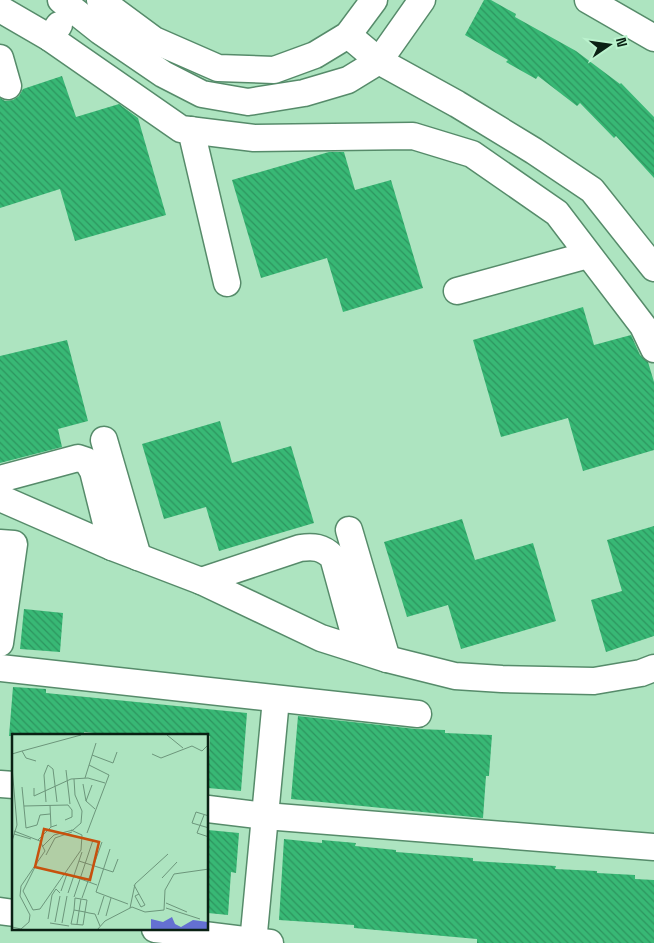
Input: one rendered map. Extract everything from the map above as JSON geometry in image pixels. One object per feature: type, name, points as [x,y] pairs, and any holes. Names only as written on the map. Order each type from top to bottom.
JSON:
[{"type":"street","points":[[100,0],[154,40],[218,68],[274,70],[315,55],[348,35],[374,0]]},
{"type":"street","points":[[50,38],[65,4],[100,31],[163,74],[202,94],[248,102],[304,93],[348,80],[379,61],[422,0]]},
{"type":"street","points":[[588,0],[654,38]]},
{"type":"street","points":[[13,9],[50,38],[181,129],[254,138],[413,136],[472,154],[557,213],[643,326],[654,349]]},
{"type":"street","points":[[348,35],[379,61],[457,104],[534,151],[592,190],[654,268]]},
{"type":"street","points":[[0,58],[8,86]]},
{"type":"street","points":[[191,130],[227,283]]},
{"type":"street","points":[[457,291],[588,255]]},
{"type":"street","points":[[104,440],[138,557]]},
{"type":"street","points":[[0,479],[78,458],[88,461],[93,471],[112,547]]},
{"type":"street","points":[[0,498],[112,547],[201,581],[321,638],[358,648],[387,659],[455,676],[502,679],[594,682],[641,674],[654,668]]},
{"type":"street","points":[[349,530],[387,659]]},
{"type":"street","points":[[0,543],[14,544],[0,643]]},
{"type":"street","points":[[201,581],[300,548],[316,546],[325,550],[333,557],[358,648]]},
{"type":"street","points":[[0,668],[418,714]]},
{"type":"street","points":[[163,930],[259,942],[265,816],[276,698]]},
{"type":"street","points":[[209,809],[265,816],[654,847]]},
{"type":"building","points":[[484,0],[491,0],[516,14],[515,17],[576,51],[621,83],[654,117],[654,178],[616,136],[614,138],[580,103],[577,106],[538,76],[536,79],[465,35]]},
{"type":"building","points":[[62,76],[76,117],[119,104],[138,118],[166,215],[75,241],[60,189],[0,208],[0,98],[5,101],[13,100],[19,96],[23,89]]},
{"type":"building","points":[[329,152],[344,152],[355,190],[391,180],[423,288],[343,312],[327,258],[261,278],[232,180]]},
{"type":"building","points":[[583,307],[594,345],[631,335],[640,355],[648,362],[654,382],[654,450],[583,471],[568,418],[501,437],[473,340]]},
{"type":"building","points":[[67,340],[88,421],[58,429],[62,447],[0,463],[0,356]]},
{"type":"building","points":[[220,421],[232,463],[291,446],[314,523],[219,551],[206,507],[164,519],[142,444]]},
{"type":"building","points":[[462,519],[475,560],[533,543],[556,621],[461,649],[448,605],[407,617],[384,542]]},
{"type":"building","points":[[654,526],[654,636],[606,652],[591,600],[622,591],[607,540]]},
{"type":"building","points":[[24,609],[63,613],[60,652],[20,649]]},
{"type":"building","points":[[13,687],[46,689],[46,693],[247,713],[241,791],[209,788],[209,734],[104,734],[84,732],[84,734],[12,734],[12,736],[9,736]]},
{"type":"building","points":[[298,716],[416,729],[445,730],[445,733],[492,735],[489,776],[486,776],[483,818],[291,799]]},
{"type":"building","points":[[209,830],[239,833],[236,873],[231,872],[228,915],[209,913]]},
{"type":"building","points":[[284,839],[322,843],[322,840],[356,843],[355,846],[396,850],[396,852],[473,858],[473,861],[556,866],[555,869],[635,875],[635,879],[654,880],[654,943],[477,943],[477,939],[354,928],[354,925],[279,920]]}]
